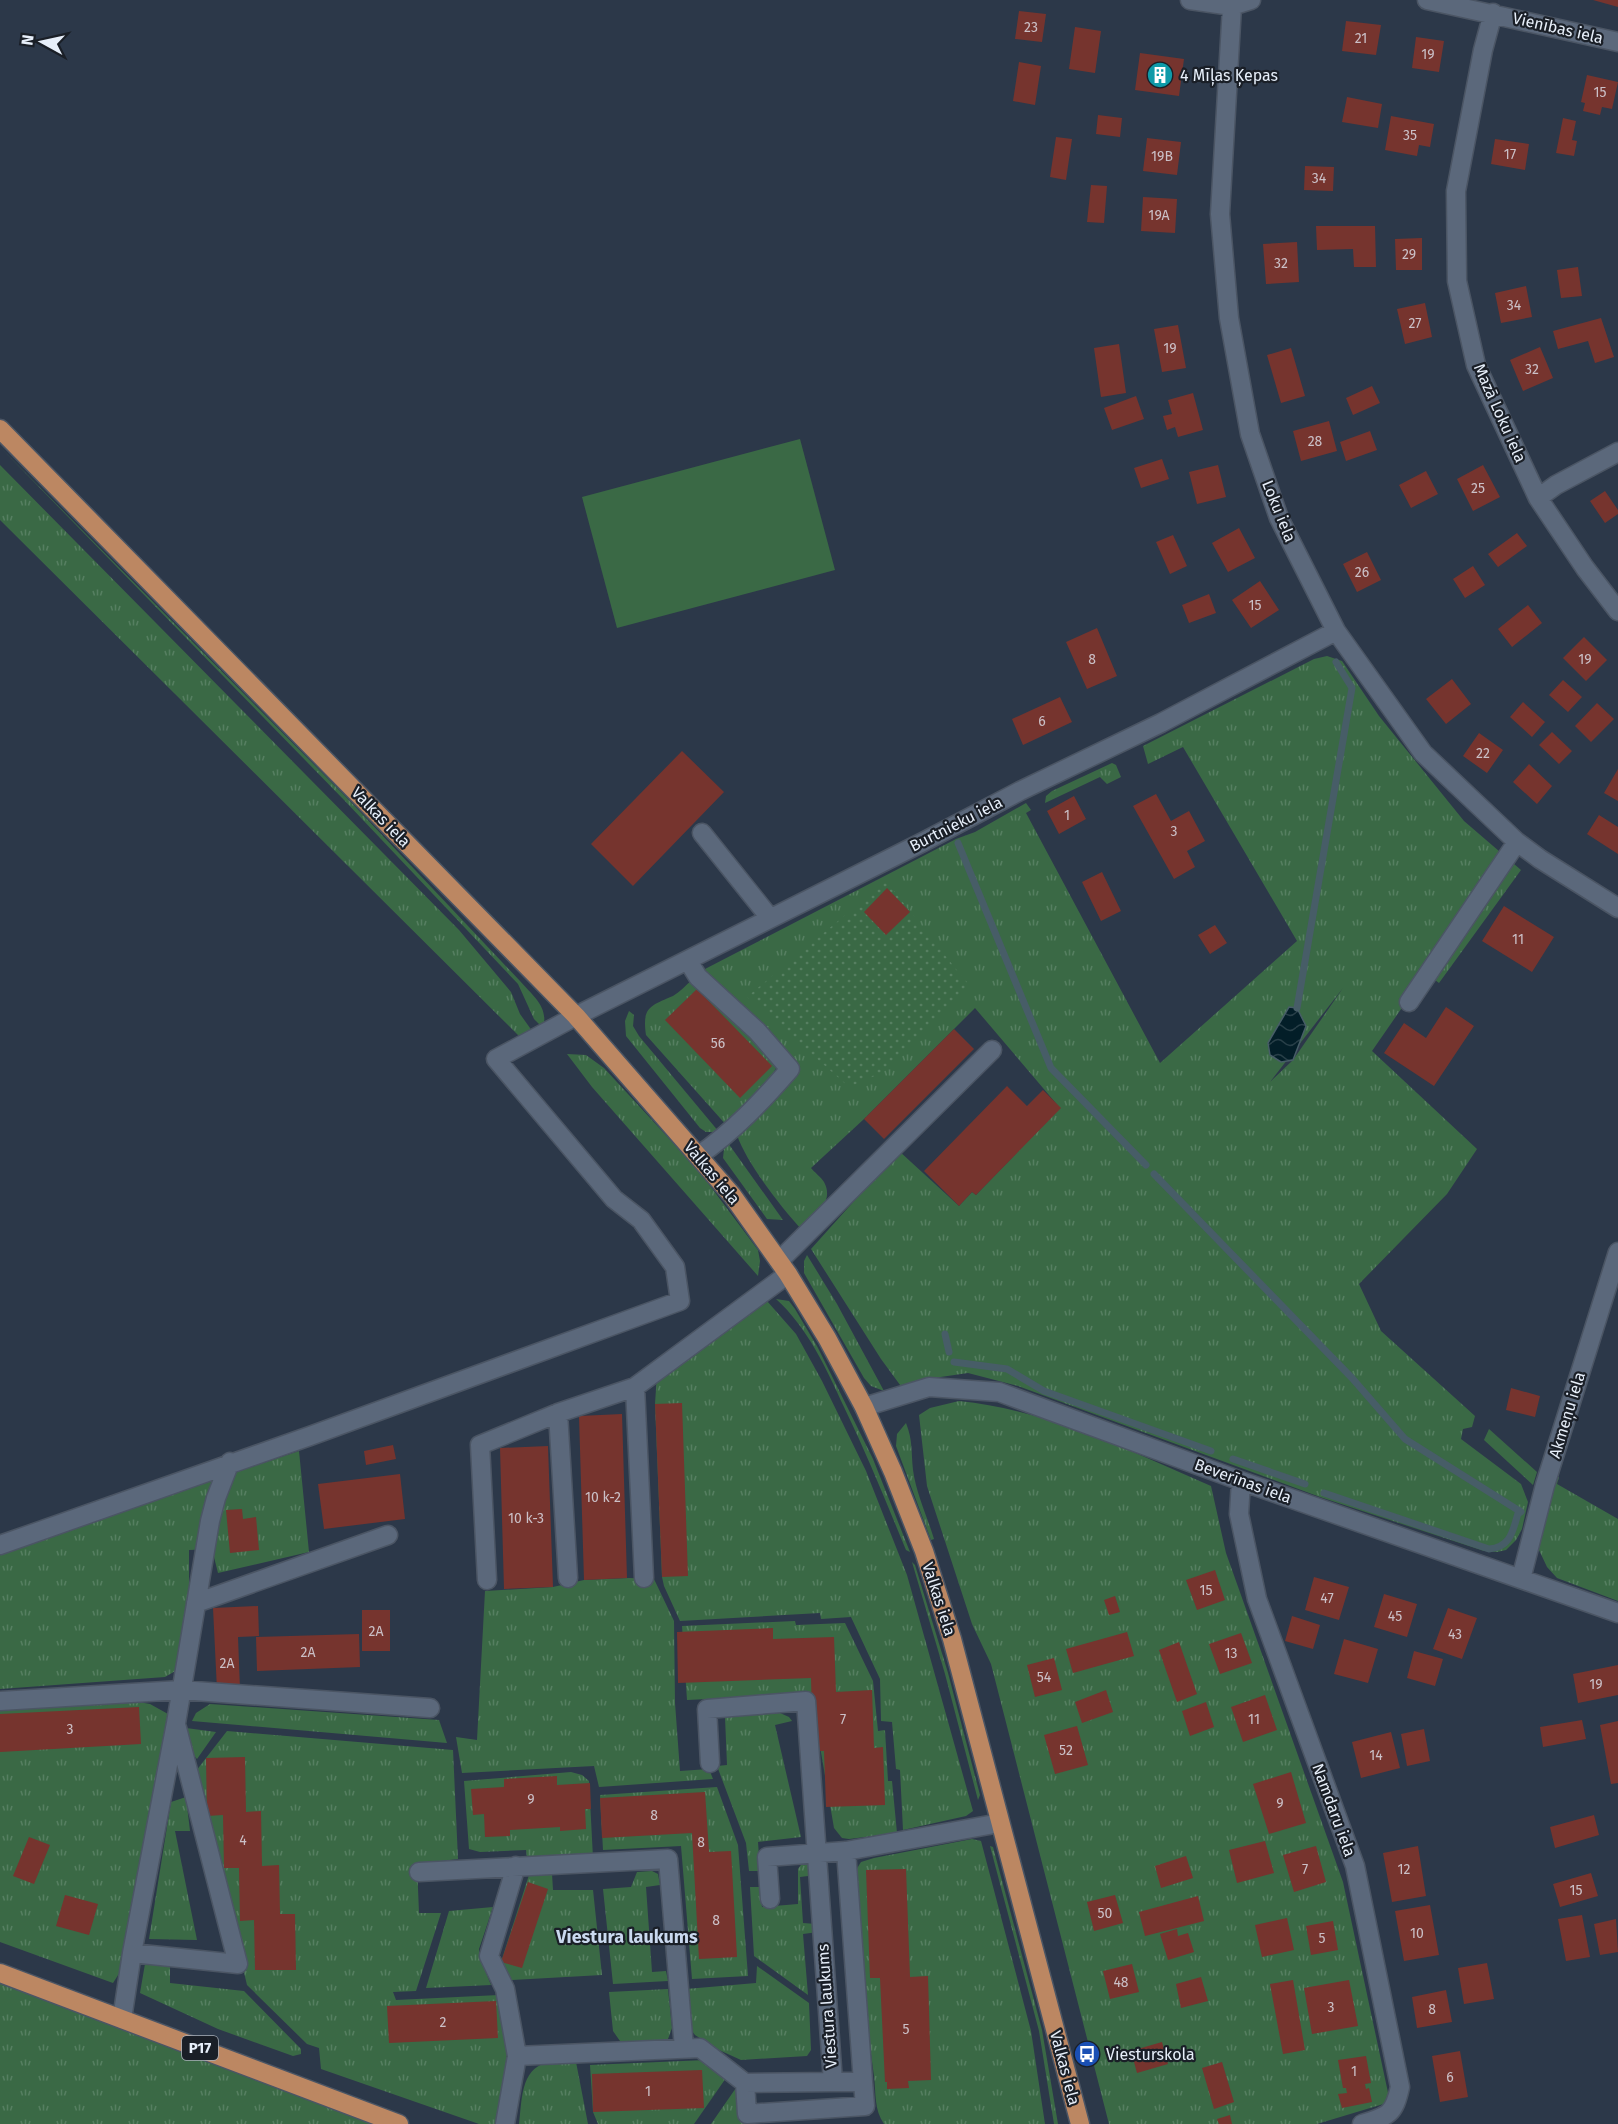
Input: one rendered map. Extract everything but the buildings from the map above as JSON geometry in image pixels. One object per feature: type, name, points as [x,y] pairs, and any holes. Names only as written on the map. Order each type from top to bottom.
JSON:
[{"type":"main road","name":"Valkas iela","points":[[0,429],[576,1016],[732,1195],[784,1268],[827,1338],[864,1407],[924,1551],[952,1639],[1080,2124]]},
{"type":"main road","name":"P17","points":[[0,1973],[399,2124]]},
{"type":"street","points":[[1197,1],[1232,6],[1251,0]]},
{"type":"street","name":"Vienības iela","points":[[1427,0],[1618,42]]},
{"type":"street","name":"Loku iela","points":[[1232,6],[1220,214],[1229,318],[1250,434],[1279,518],[1336,631],[1424,753],[1516,842],[1618,908]]},
{"type":"street","name":"Mazā Loku iela","points":[[1493,13],[1483,50],[1456,191],[1457,281],[1476,364],[1538,498],[1585,568],[1618,611]]},
{"type":"street","points":[[1538,498],[1556,484],[1618,452]]},
{"type":"street","name":"Burtnieku iela","points":[[230,1462],[310,1436],[680,1301],[675,1267],[641,1220],[614,1199],[496,1059],[576,1016],[1020,791],[1161,723],[1336,631]]},
{"type":"street","points":[[702,833],[770,918]]},
{"type":"street","points":[[1409,1002],[1516,842]]},
{"type":"street","points":[[688,961],[698,977],[757,1031],[790,1069],[760,1103],[723,1139],[698,1156]]},
{"type":"street","points":[[487,1580],[480,1445],[558,1413],[635,1387],[784,1268],[992,1050]]},
{"type":"street","name":"Akmeņu iela","points":[[1521,1579],[1545,1485],[1618,1252]]},
{"type":"street","points":[[635,1387],[644,1578]]},
{"type":"street","name":"Beverīnas iela","points":[[864,1407],[929,1387],[999,1392],[1241,1481],[1618,1613]]},
{"type":"street","points":[[558,1413],[568,1578]]},
{"type":"street","points":[[0,1545],[230,1462]]},
{"type":"street","points":[[122,2019],[132,1953],[176,1724],[210,1521],[230,1462]]},
{"type":"street","name":"Namdaru iela","points":[[1241,1481],[1239,1514],[1257,1599],[1355,1866],[1400,2087],[1396,2105],[1383,2118],[1362,2124]]},
{"type":"street","points":[[196,1603],[388,1535]]},
{"type":"street","points":[[0,1701],[181,1690],[430,1708]]},
{"type":"street","name":"Viestura laukums","points":[[710,1763],[707,1709],[806,1701],[833,2082],[745,2084]]},
{"type":"street","points":[[132,1953],[238,1964],[176,1724]]},
{"type":"street","points":[[770,1899],[767,1857],[846,1851],[1000,1823]]},
{"type":"street","points":[[518,2056],[700,2048],[745,2084],[747,2114],[865,2106],[846,1851]]},
{"type":"street","points":[[419,1872],[668,1859],[684,2048]]},
{"type":"street","points":[[505,2124],[518,2056],[505,1989],[489,1956],[516,1866]]},
{"type":"street","points":[[833,2082],[863,2082]]},
{"type":"green space","points":[[800,439],[835,570],[617,628],[582,497]]},
{"type":"green space","points":[[0,447],[348,799],[535,997],[544,1014],[543,1028],[534,1019],[518,984],[345,801]]},
{"type":"green space","points":[[0,465],[459,930],[511,992],[520,1014],[535,1035],[523,1040],[0,520]]},
{"type":"green space","points":[[1327,656],[1342,661],[1379,716],[1464,821],[1521,870],[1439,983],[1426,973],[1372,1051],[1477,1149],[1447,1194],[1359,1284],[1381,1331],[1475,1416],[1472,1427],[1463,1429],[1461,1439],[1521,1484],[1528,1502],[1522,1529],[1516,1540],[1506,1550],[1497,1552],[1484,1551],[1320,1497],[1018,1386],[968,1373],[920,1380],[903,1389],[881,1359],[811,1249],[899,1151],[959,1206],[972,1192],[976,1195],[1060,1108],[975,1008],[864,1119],[811,1168],[824,1182],[827,1196],[822,1209],[802,1230],[756,1172],[737,1135],[793,1067],[706,973],[705,969],[956,839],[975,832],[1026,803],[1031,810],[1026,813],[1160,1063],[1297,941],[1183,747],[1148,764],[1143,746],[1314,659]],"holes":[[[1343,988],[1293,1060],[1270,1082]]]},
{"type":"green space","points":[[1112,763],[1116,765],[1121,777],[1107,784],[1100,777],[1045,803],[1046,796],[1052,791]]},
{"type":"green space","points":[[886,881],[971,988],[879,1074],[849,1087],[747,997]]},
{"type":"green space","points":[[692,980],[774,1058],[776,1068],[769,1081],[728,1127],[646,1035],[645,1018],[649,1009],[676,994]]},
{"type":"green space","points":[[629,1011],[634,1015],[633,1026],[639,1036],[719,1132],[706,1132],[700,1128],[626,1036],[625,1021]]},
{"type":"green space","points":[[567,1054],[586,1055],[604,1068],[699,1171],[758,1250],[760,1261],[758,1276],[592,1087]]},
{"type":"green space","points":[[728,1143],[783,1220],[767,1219],[723,1158],[724,1149]]},
{"type":"green space","points":[[807,1255],[837,1304],[884,1391],[871,1386],[864,1378],[804,1273],[804,1261]]},
{"type":"green space","points":[[776,1299],[789,1301],[818,1348],[873,1459],[910,1552],[906,1550],[861,1442],[823,1363],[798,1323]]},
{"type":"green space","points":[[767,1301],[796,1334],[822,1381],[866,1471],[907,1575],[973,1811],[966,1816],[903,1830],[900,1770],[896,1769],[892,1722],[881,1721],[880,1679],[851,1617],[821,1619],[820,1613],[680,1621],[664,1586],[655,1404],[657,1374],[751,1306]]},
{"type":"green space","points":[[959,1401],[1025,1413],[1056,1423],[1119,1446],[1211,1486],[1226,1553],[1343,1882],[1390,2102],[1317,2124],[1109,2124],[991,1664],[972,1624],[927,1486],[919,1415],[930,1408]]},
{"type":"green space","points":[[906,1423],[911,1441],[914,1479],[934,1539],[931,1540],[896,1446],[897,1434]]},
{"type":"green space","points":[[1489,1429],[1537,1472],[1533,1485],[1484,1440]]},
{"type":"green space","points":[[299,1451],[309,1552],[218,1573],[212,1549],[189,1550],[189,1588],[177,1670],[165,1677],[0,1689],[0,1551]]},
{"type":"green space","points":[[1559,1477],[1557,1484],[1618,1519],[1618,1601],[1557,1578],[1547,1567],[1539,1550],[1538,1534],[1555,1478]]},
{"type":"green space","points":[[912,1562],[915,1565],[948,1673],[980,1795],[978,1800],[945,1674]]},
{"type":"green space","points":[[654,1579],[674,1621],[675,1703],[680,1771],[709,1769],[713,1779],[599,1787],[594,1766],[462,1773],[456,1737],[477,1740],[485,1591],[553,1587],[584,1580]]},
{"type":"green space","points":[[795,1621],[796,1625],[845,1623],[873,1681],[878,1731],[885,1730],[888,1781],[892,1781],[897,1833],[849,1839],[842,1838],[834,1828],[811,1694],[687,1700],[682,1626]]},
{"type":"green space","points":[[133,1701],[150,1704],[168,1714],[120,1972],[113,1983],[0,1942],[0,1708]]},
{"type":"green space","points":[[210,1704],[439,1720],[447,1743],[192,1721],[196,1713]]},
{"type":"green space","points":[[780,1713],[792,1721],[775,1725],[801,1837],[758,1842],[760,1871],[749,1871],[746,1843],[717,1766],[727,1765],[725,1717]]},
{"type":"green space","points":[[186,1728],[216,1732],[197,1759],[190,1751]]},
{"type":"green space","points":[[227,1731],[453,1750],[458,1859],[417,1864],[419,1913],[441,1913],[416,1991],[393,1992],[396,2000],[499,1995],[510,2036],[496,2124],[479,2124],[321,2069],[319,2048],[307,2044],[247,1985],[196,1771]]},
{"type":"green space","points":[[571,1772],[582,1775],[589,1781],[593,1858],[527,1858],[526,1850],[480,1852],[469,1849],[464,1781]]},
{"type":"green space","points":[[717,1787],[738,1845],[748,1976],[692,1979],[681,1846],[603,1850],[600,1795]]},
{"type":"green space","points":[[186,1797],[190,1831],[175,1831],[197,1940],[149,1939],[171,1802]]},
{"type":"green space","points":[[972,1839],[981,1841],[1031,2031],[1045,2124],[884,2124],[877,2107],[861,1947],[856,1870],[861,1862],[874,1858]]},
{"type":"green space","points":[[990,1846],[993,1847],[1042,2030],[1058,2124],[1054,2124],[1039,2031]]},
{"type":"green space","points":[[814,1864],[816,1875],[800,1877],[803,1923],[816,1924],[818,1932],[803,1934],[808,1995],[754,1956],[750,1887],[760,1887],[762,1907],[798,1904],[798,1869],[801,1865]]},
{"type":"green space","points":[[652,1871],[658,1874],[660,1885],[646,1887],[652,1972],[666,1971],[668,1981],[613,1984],[603,1889],[631,1887],[637,1872]]},
{"type":"green space","points":[[552,1874],[553,1890],[593,1890],[602,1975],[512,1980],[501,1962],[529,1875]]},
{"type":"green space","points":[[493,1907],[479,1949],[480,1958],[491,1985],[426,1988],[449,1911]]},
{"type":"green space","points":[[146,1958],[170,1960],[170,1983],[244,1991],[301,2049],[301,2054],[293,2056],[218,2029],[140,1993]]},
{"type":"green space","points":[[757,1966],[809,2003],[811,2050],[807,2056],[741,2060],[695,2035],[689,2027],[686,1989],[756,1983]]},
{"type":"green space","points":[[0,1973],[399,2124],[0,2124]]},
{"type":"green space","points":[[668,1989],[672,2028],[668,2039],[661,2045],[630,2047],[620,2041],[613,2031],[609,1992]]},
{"type":"green space","points":[[706,2060],[726,2078],[694,2124],[598,2124],[593,2112],[590,2065]]},
{"type":"green space","points":[[576,2062],[588,2124],[519,2124],[524,2088],[532,2072],[538,2066],[547,2063]]},
{"type":"green space","points":[[738,2085],[744,2122],[753,2122],[753,2124],[711,2124]]},
{"type":"water","points":[[1289,1007],[1297,1008],[1306,1026],[1293,1060],[1281,1062],[1270,1055],[1268,1043]]},
{"type":"waterway","points":[[1297,1008],[1352,688],[1336,662]]},
{"type":"waterway","points":[[958,843],[1051,1068],[1146,1165]]},
{"type":"waterway","points":[[1154,1174],[1352,1378],[1405,1439],[1521,1512]]},
{"type":"waterway","points":[[945,1334],[949,1352]]},
{"type":"waterway","points":[[954,1362],[1007,1369],[1044,1391],[1211,1451]]},
{"type":"waterway","points":[[1233,1459],[1305,1484]]},
{"type":"waterway","points":[[1324,1493],[1489,1549],[1497,1548],[1507,1541],[1519,1510]]},
{"type":"place","name":"4 Mīļas Ķepas","points":[[1160,75]]},
{"type":"place","name":"Viesturskola","points":[[1087,2054]]},
{"type":"district","name":"Viestura laukums","points":[[627,1937]]}]
